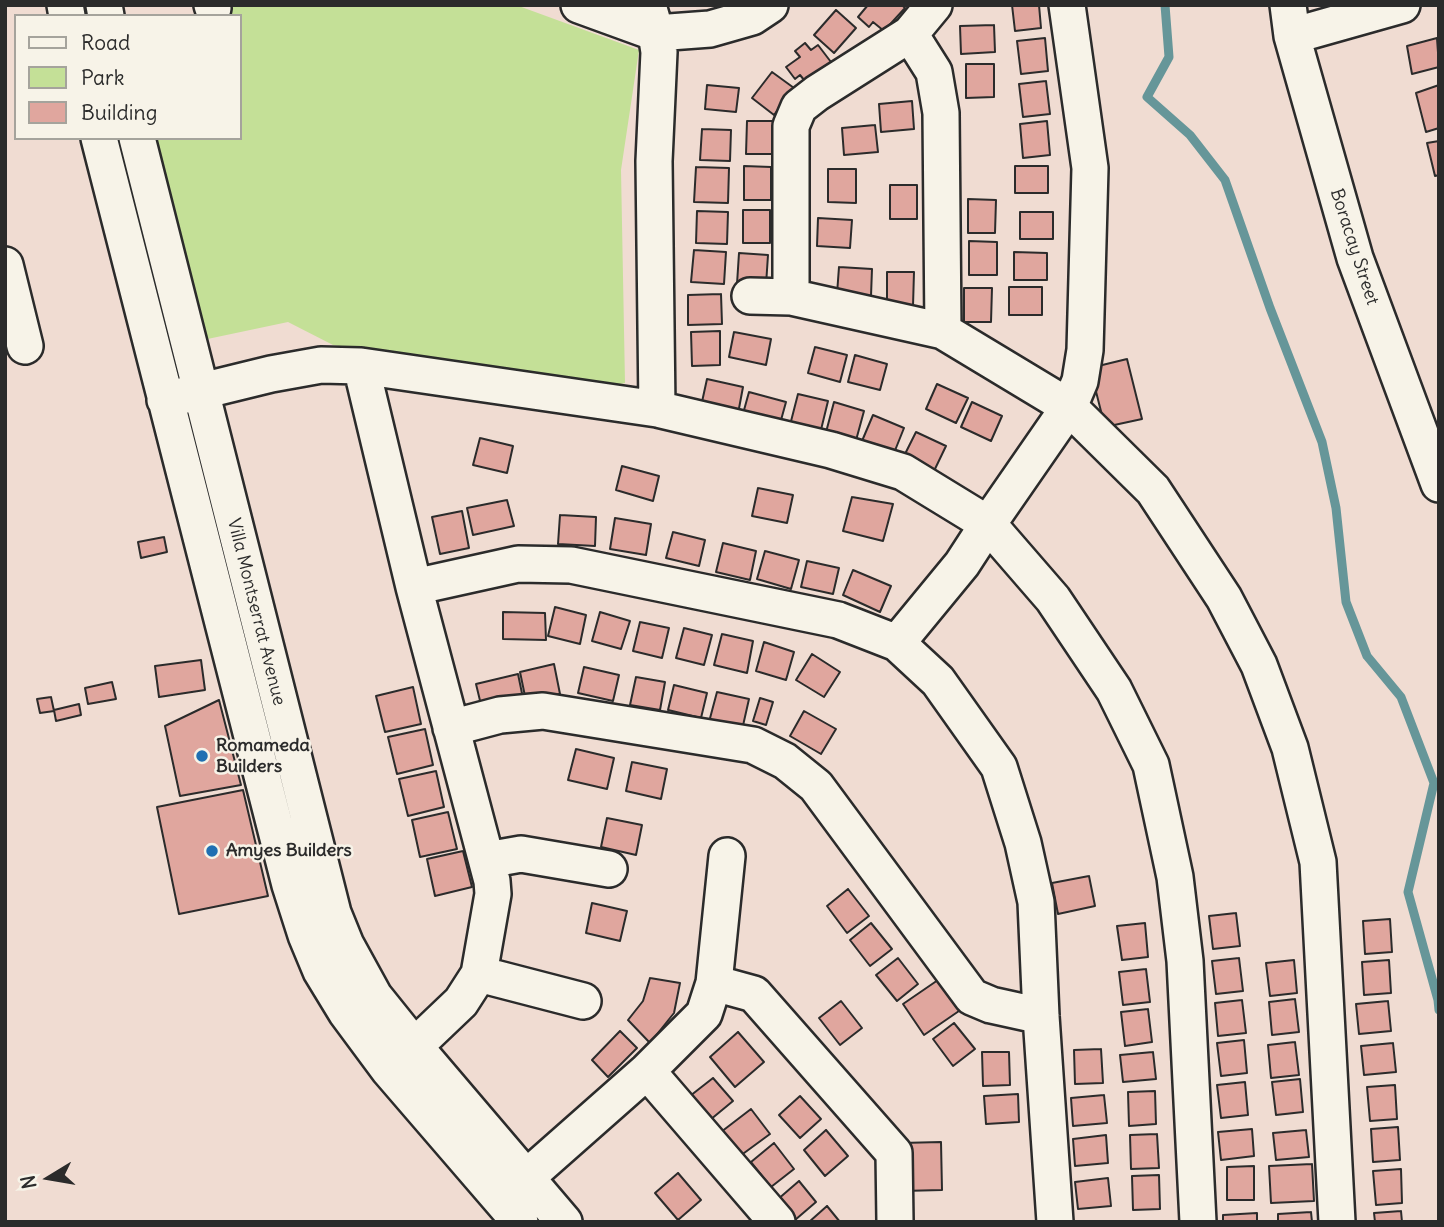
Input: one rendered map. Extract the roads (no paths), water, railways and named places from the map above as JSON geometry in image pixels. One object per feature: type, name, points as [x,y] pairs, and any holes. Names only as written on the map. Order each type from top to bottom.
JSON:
[{"type":"street","points":[[579,5],[710,29],[752,17],[771,5]]},
{"type":"street","points":[[791,297],[791,126],[799,107],[910,34],[934,5]]},
{"type":"street","points":[[897,643],[962,564],[1069,407],[1080,381],[1085,350],[1090,168],[1067,5]]},
{"type":"street","points":[[1290,20],[1402,5]]},
{"type":"street","points":[[652,19],[659,52],[654,161],[657,409]]},
{"type":"street","name":"Boracay Street","points":[[1290,20],[1355,258],[1439,484]]},
{"type":"street","points":[[910,34],[934,72],[941,113],[943,331]]},
{"type":"street","name":"Villa Montserrat Avenue","points":[[100,140],[284,860],[306,935],[321,971],[346,1012],[402,1058],[516,1200],[564,1222]]},
{"type":"street","name":"Villa Montserrat Avenue","points":[[137,140],[333,914],[402,1058]]},
{"type":"street","points":[[5,265],[25,346]]},
{"type":"street","points":[[750,296],[791,297],[943,331],[1069,407],[1153,490],[1224,598],[1259,665],[1290,748],[1318,862],[1337,1222]]},
{"type":"street","points":[[165,400],[271,373],[321,365],[361,366],[657,409],[831,450],[903,472],[988,524],[1053,598],[1114,690],[1151,765],[1175,877],[1185,961],[1198,1222]]},
{"type":"street","points":[[361,366],[414,587],[487,860],[493,894],[479,974],[461,1002],[402,1058]]},
{"type":"street","points":[[414,587],[518,564],[571,565],[838,620],[897,643],[938,681],[999,767],[1023,844],[1036,902],[1055,1222]]},
{"type":"street","points":[[451,727],[500,715],[543,711],[753,746],[785,761],[816,786],[972,997],[991,1005],[1041,1016]]},
{"type":"street","points":[[487,860],[521,854],[610,869]]},
{"type":"street","points":[[516,1200],[705,1014],[714,984],[727,856]]},
{"type":"street","points":[[479,974],[583,1001]]},
{"type":"street","points":[[714,984],[754,993],[894,1153],[895,1222]]},
{"type":"street","points":[[647,1071],[777,1222]]},
{"type":"waterway","points":[[1165,5],[1169,57],[1147,97],[1190,135],[1225,180],[1270,308],[1322,442],[1336,508],[1346,602],[1367,656],[1401,697],[1434,783],[1408,892],[1439,1010]]},
{"type":"place","name":"Romameda Builders","points":[[202,756]]},
{"type":"place","name":"Amyes Builders","points":[[212,851]]}]
